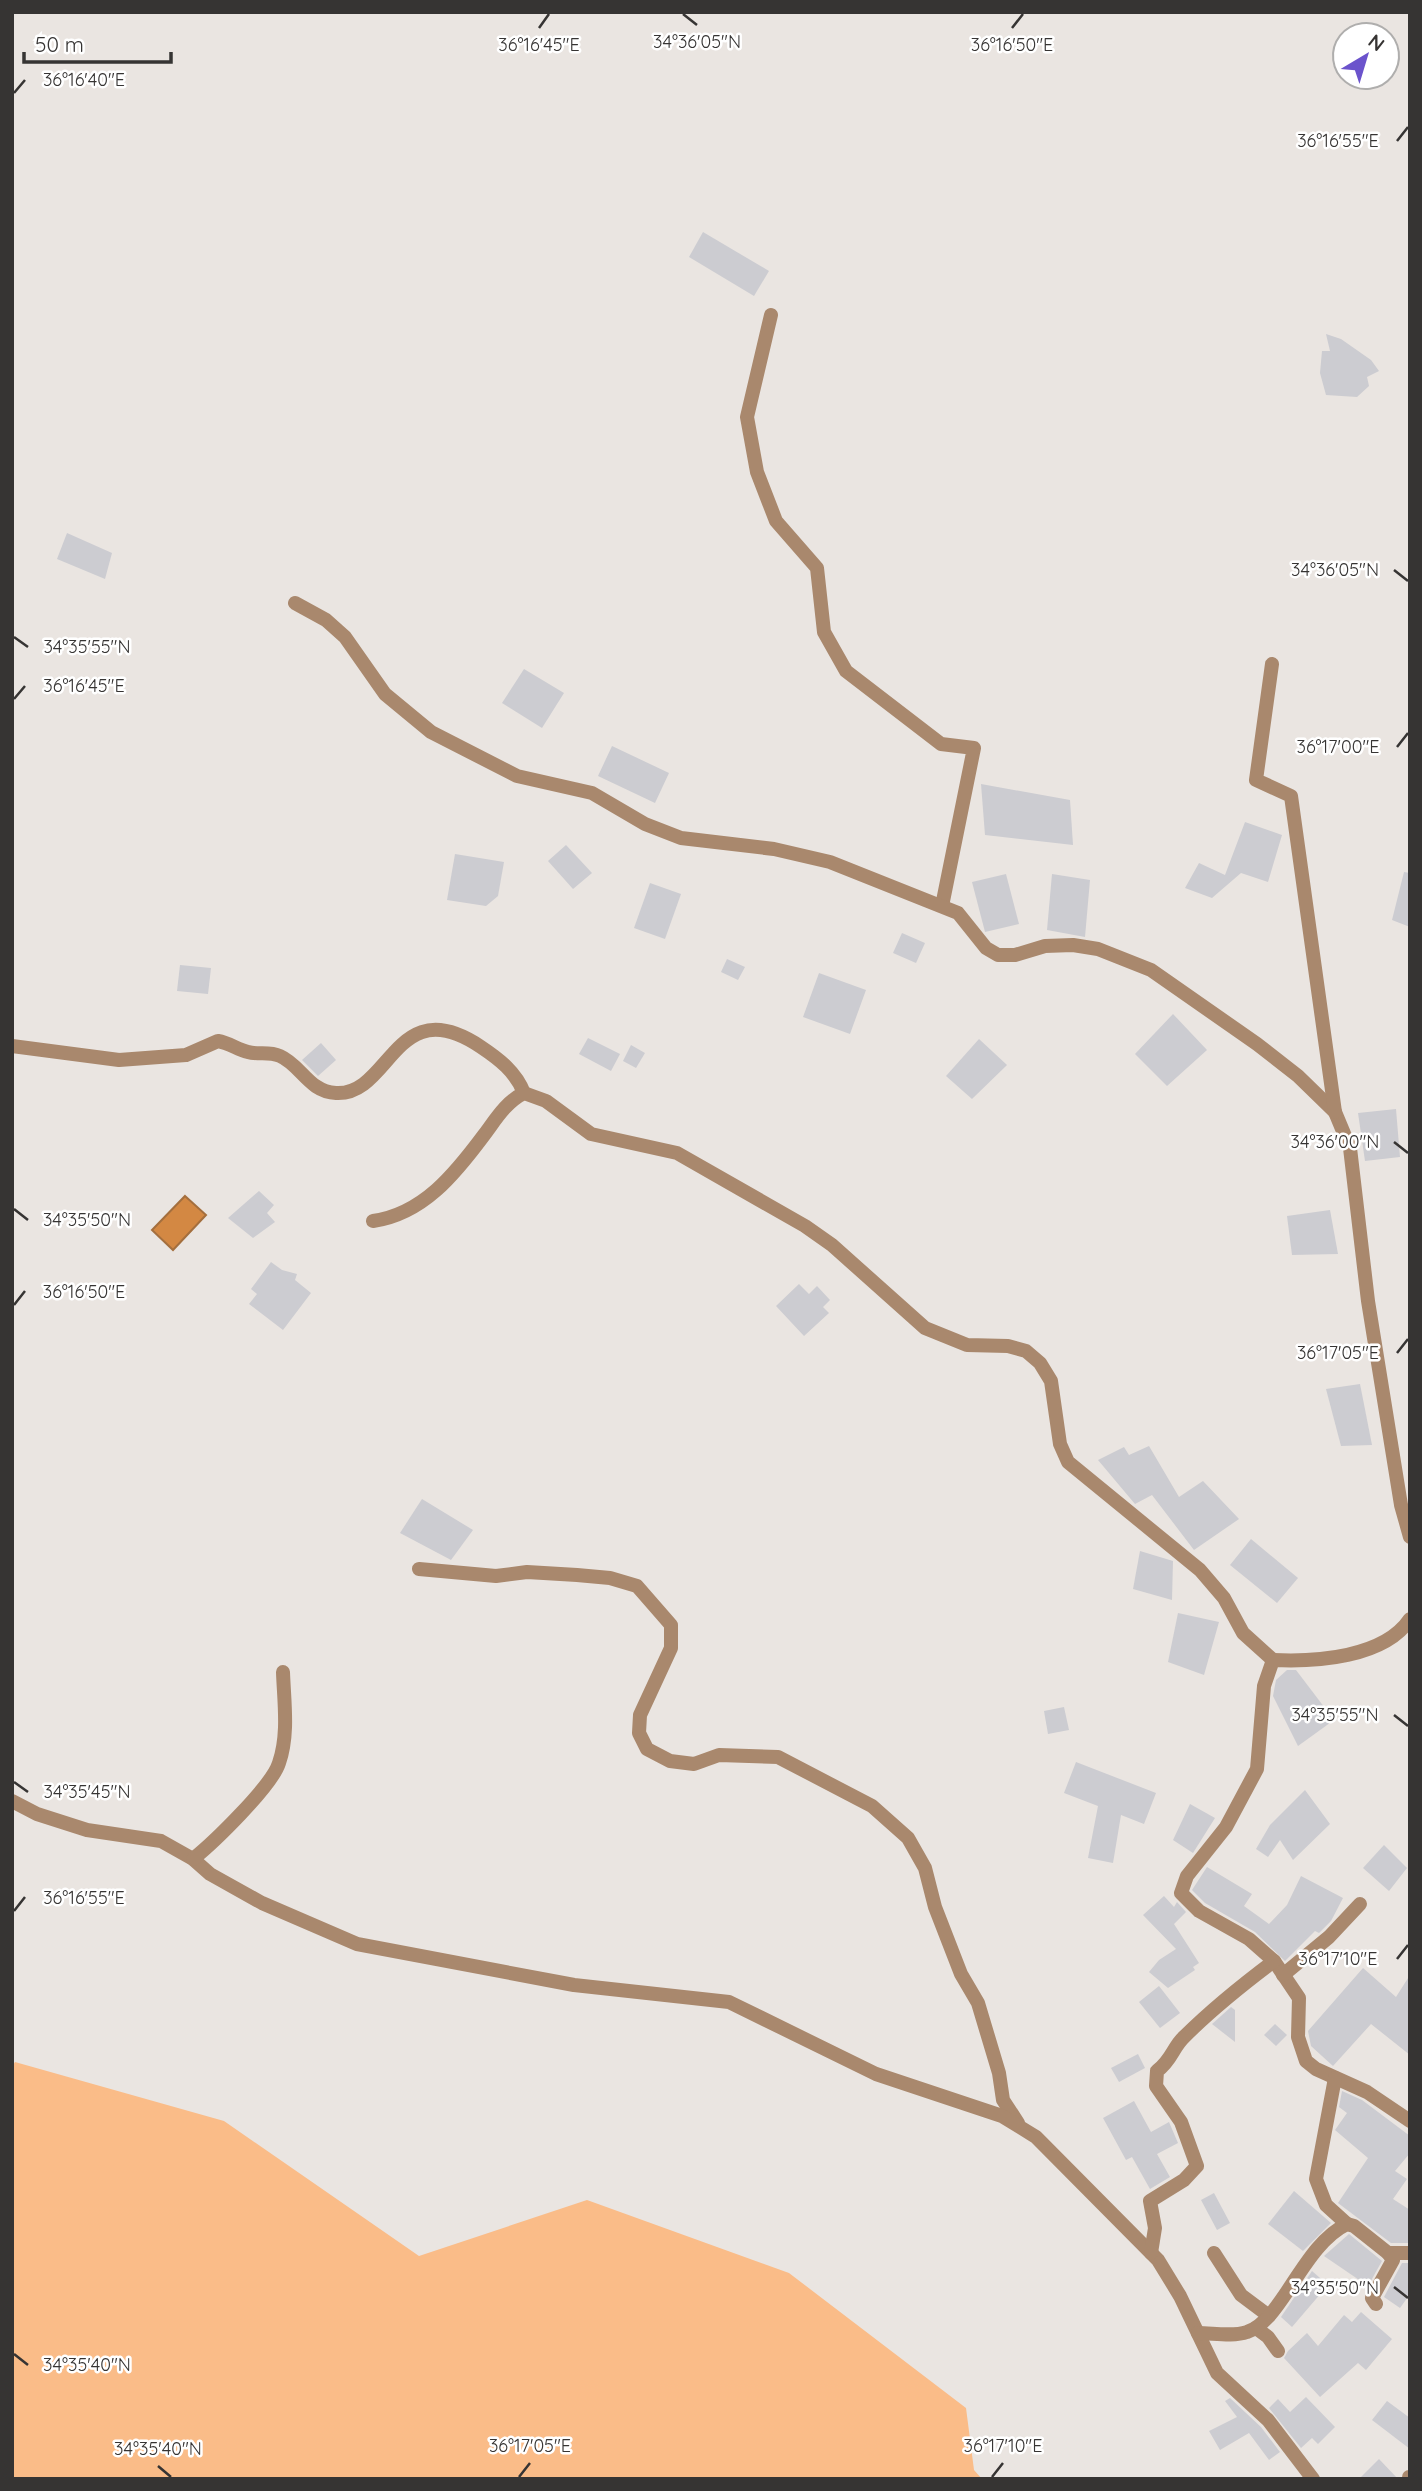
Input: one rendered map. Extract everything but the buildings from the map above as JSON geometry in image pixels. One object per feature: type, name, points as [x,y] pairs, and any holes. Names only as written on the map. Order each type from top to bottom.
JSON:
[{"type":"street","points":[[771,316],[747,417],[757,472],[776,521],[817,568],[824,632],[846,671],[941,744],[974,748],[942,906]]},
{"type":"street","points":[[295,603],[326,620],[345,637],[374,682],[412,718],[454,746],[517,776],[592,793],[638,820],[681,838],[798,853],[942,906],[967,920],[986,948],[998,955],[1015,955],[1045,946],[1073,945],[1124,958],[1151,970],[1257,1044],[1298,1076],[1335,1112]]},
{"type":"street","points":[[1272,664],[1256,780],[1291,796],[1335,1112],[1350,1148],[1368,1301],[1401,1505],[1409,1534]]},
{"type":"street","points":[[12,1046],[119,1060],[186,1055],[218,1041],[250,1053],[280,1056],[309,1083],[326,1092],[339,1094],[358,1088],[414,1033],[440,1031],[472,1041],[489,1052],[516,1077],[524,1093],[546,1101],[592,1134],[624,1144],[666,1150],[703,1166],[820,1235],[925,1328],[967,1345],[1008,1346],[1032,1356],[1051,1381],[1060,1444],[1068,1462],[1200,1570],[1224,1598],[1243,1633],[1273,1660],[1320,1660],[1357,1654],[1404,1628],[1410,1619]]},
{"type":"street","points":[[373,1221],[392,1218],[421,1204],[463,1163],[509,1103],[524,1093]]},
{"type":"street","points":[[419,1569],[496,1576],[527,1572],[577,1575],[610,1578],[637,1586],[671,1625],[671,1648],[640,1715],[639,1732],[647,1749],[670,1761],[694,1764],[719,1755],[778,1757],[872,1806],[908,1838],[925,1868],[935,1907],[961,1974],[978,2003],[999,2073],[1003,2100],[1018,2124]]},
{"type":"street","points":[[1273,1660],[1264,1686],[1257,1769],[1226,1827],[1187,1876],[1181,1894],[1199,1911],[1249,1939],[1273,1961],[1299,1998],[1301,2052],[1316,2069],[1367,2092],[1410,2121]]},
{"type":"street","points":[[193,1858],[229,1827],[272,1777],[279,1763],[286,1702],[283,1672]]},
{"type":"street","points":[[12,1801],[37,1814],[87,1830],[161,1841],[193,1858],[210,1874],[262,1903],[357,1944],[405,1955],[495,1968],[564,1984],[729,2002],[876,2074],[985,2109],[1018,2124],[1036,2137],[1151,2253],[1169,2276],[1217,2374],[1268,2420],[1313,2479]]},
{"type":"street","points":[[1283,1975],[1329,1937],[1360,1904]]},
{"type":"street","points":[[1151,2253],[1155,2228],[1150,2201],[1184,2180],[1197,2166],[1181,2122],[1156,2086],[1157,2071],[1169,2063],[1181,2039],[1228,1994],[1273,1961]]},
{"type":"street","points":[[1335,2078],[1316,2179],[1326,2205],[1347,2224],[1354,2226],[1388,2253],[1393,2260],[1392,2267],[1372,2298],[1376,2304]]},
{"type":"street","points":[[1198,2333],[1237,2334],[1256,2328],[1269,2316],[1311,2254],[1327,2236],[1347,2224]]},
{"type":"street","points":[[1214,2253],[1241,2295],[1269,2316]]},
{"type":"street","points":[[1388,2253],[1410,2253]]},
{"type":"street","points":[[1256,2328],[1268,2337],[1278,2351]]},
{"type":"shaded area","points":[[185,1196],[206,1215],[173,1250],[152,1230]]},
{"type":"shaded area","points":[[15,2062],[224,2121],[419,2256],[587,2200],[789,2273],[966,2408],[974,2470],[982,2479],[12,2479],[12,2067]]}]
